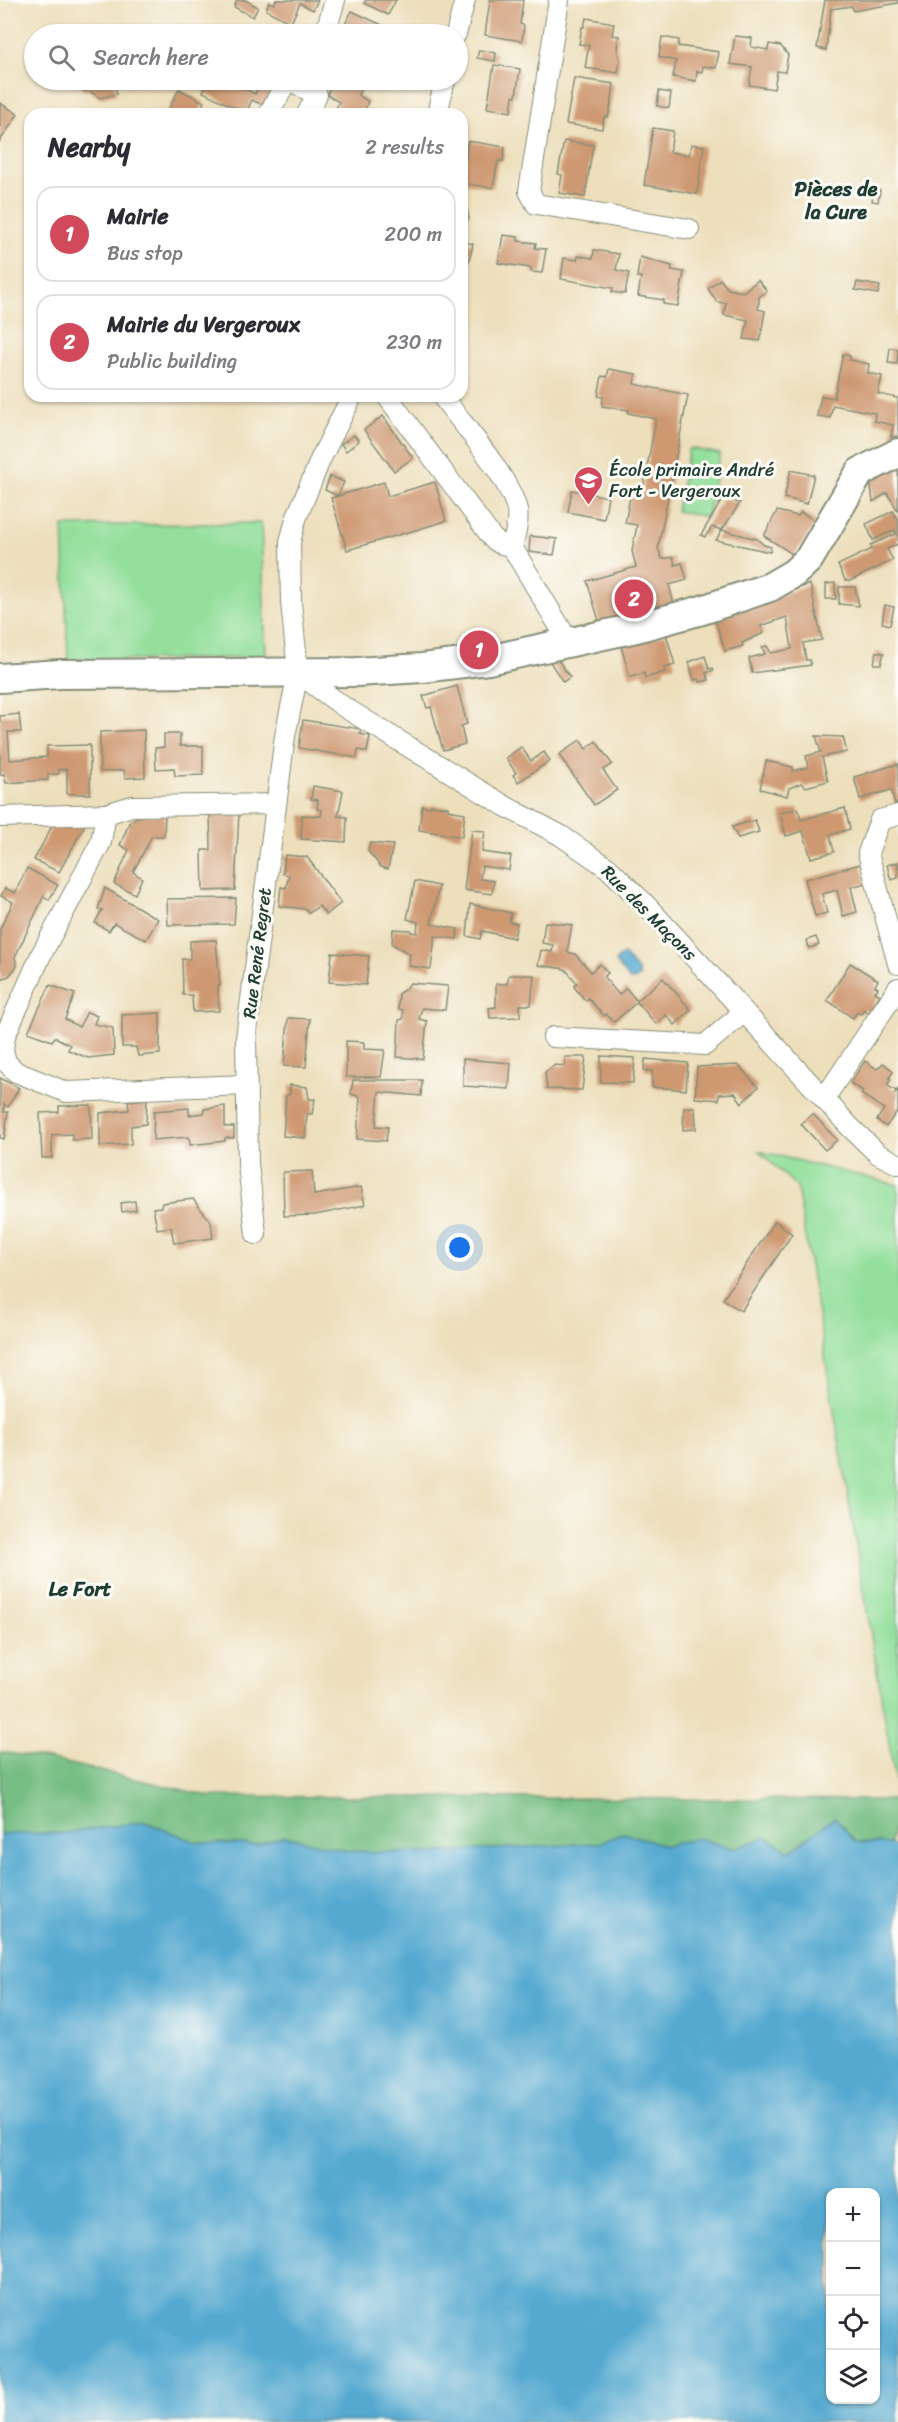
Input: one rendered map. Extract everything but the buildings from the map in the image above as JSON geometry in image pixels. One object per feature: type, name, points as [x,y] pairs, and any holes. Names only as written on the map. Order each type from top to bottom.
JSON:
[{"type":"street","points":[[328,24],[335,0]]},
{"type":"street","points":[[459,24],[465,0]]},
{"type":"street","points":[[559,0],[529,191],[537,204],[689,229]]},
{"type":"street","points":[[274,108],[288,90]]},
{"type":"street","points":[[309,90],[317,95],[310,108]]},
{"type":"street","points":[[438,108],[443,90]]},
{"type":"street","name":"Rue René Regret","points":[[256,1234],[248,1164],[246,1038],[285,736],[298,673],[291,602],[290,542],[292,530],[321,458],[349,402]]},
{"type":"street","points":[[391,402],[494,539],[512,547],[570,644]]},
{"type":"street","points":[[446,402],[512,492],[517,512],[516,532],[512,547]]},
{"type":"street","points":[[0,678],[60,674],[298,673],[422,669],[488,660],[570,644],[702,610],[770,587],[794,573],[809,559],[860,472],[898,453]]},
{"type":"street","name":"Rue des Maçons","points":[[298,673],[344,708],[505,806],[560,835],[608,868],[646,905],[824,1099],[878,1154],[898,1164]]},
{"type":"street","points":[[0,818],[106,814],[132,806],[276,804]]},
{"type":"street","points":[[106,814],[101,842],[41,955],[5,1036],[3,1049],[6,1062],[16,1072],[66,1092],[246,1085]]},
{"type":"street","points":[[898,814],[880,820],[868,853],[898,964]]},
{"type":"street","points":[[824,1099],[898,988]]},
{"type":"street","points":[[553,1037],[705,1045],[744,1012]]},
{"type":"green space","points":[[689,448],[720,454],[707,517],[676,511]]},
{"type":"green space","points":[[261,523],[266,657],[68,662],[63,526]]},
{"type":"green space","points":[[759,1151],[898,1185],[898,1798],[797,1187]]},
{"type":"green space","points":[[0,1752],[49,1759],[209,1796],[898,1800],[890,1844],[855,1842],[835,1817],[790,1851],[765,1837],[734,1849],[697,1838],[666,1846],[624,1833],[600,1843],[428,1853],[347,1851],[285,1836],[255,1845],[196,1842],[145,1822],[64,1833],[0,1834]]},
{"type":"water","points":[[623,954],[639,972],[640,976],[634,980],[630,980],[615,962]]},
{"type":"water","points":[[835,1817],[855,1842],[890,1844],[898,1847],[898,2422],[0,2422],[0,1834],[64,1833],[145,1822],[196,1842],[255,1845],[285,1836],[347,1851],[428,1853],[600,1843],[624,1833],[666,1846],[697,1838],[734,1849],[765,1837],[790,1851]]},
{"type":"place","name":"École primaire André Fort - Vergeroux","points":[[588,506]]},
{"type":"place","name":"Mairie du Vergeroux","points":[[634,599]]},
{"type":"place","name":"Mairie","points":[[479,650]]},
{"type":"district","name":"Pièces de la Cure","points":[[836,200]]},
{"type":"district","name":"Le Fort","points":[[80,1589]]}]
